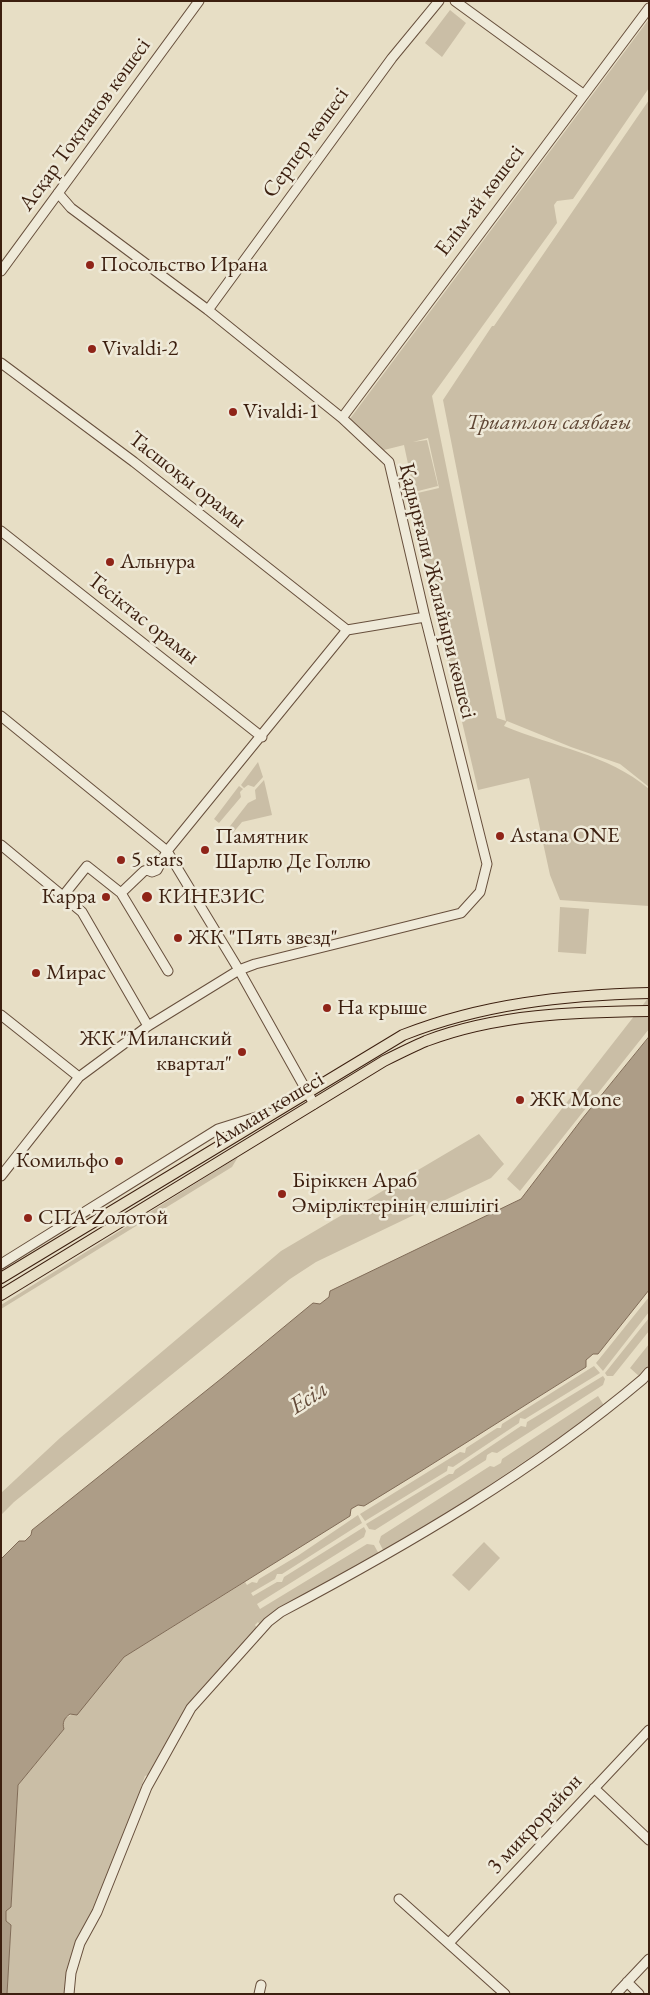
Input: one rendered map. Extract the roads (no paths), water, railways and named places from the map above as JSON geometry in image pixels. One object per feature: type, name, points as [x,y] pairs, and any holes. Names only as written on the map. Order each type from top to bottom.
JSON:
[{"type":"main road","name":"Амман көшесі","points":[[1,1278],[394,1040],[436,1022],[500,1006],[591,995],[649,993]]},
{"type":"main road","name":"Амман көшесі","points":[[1,1295],[384,1061],[426,1041],[506,1020],[575,1012],[649,1011]]},
{"type":"street","name":"Асқар Тоқпанов көшесі","points":[[1,271],[199,1]]},
{"type":"street","name":"Серпер көшесі","points":[[208,310],[392,58],[439,1]]},
{"type":"street","points":[[455,1],[583,94]]},
{"type":"street","name":"Елім-ай көшесі","points":[[342,418],[649,8]]},
{"type":"street","name":"Қадырғали Жалайыри көшесі","points":[[1,1176],[79,1077],[148,1026],[239,970],[255,964],[461,913],[480,892],[487,864],[425,617],[389,462],[342,418],[208,310],[71,208],[58,193]]},
{"type":"street","name":"Тасшоқы орамы","points":[[1,363],[141,468],[348,630]]},
{"type":"street","name":"Тесіктас орамы","points":[[1,532],[262,737]]},
{"type":"street","points":[[121,892],[144,871],[152,872],[157,870],[167,851],[348,630],[425,617]]},
{"type":"street","points":[[1,716],[167,851],[239,970],[314,1104]]},
{"type":"street","points":[[1,845],[82,912],[148,1026]]},
{"type":"street","points":[[63,896],[87,866],[121,892],[168,971]]},
{"type":"street","points":[[1,1015],[79,1077]]},
{"type":"street","name":"Амман көшесі","points":[[1,1264],[218,1129],[279,1110]]},
{"type":"street","points":[[69,1994],[80,1943],[97,1912],[147,1787],[180,1726],[203,1693],[268,1622],[281,1612],[383,1557],[488,1493],[593,1420],[647,1379]]},
{"type":"street","name":"3 микрорайон","points":[[449,1944],[649,1730]]},
{"type":"street","points":[[594,1788],[649,1840]]},
{"type":"street","points":[[399,1899],[505,1994]]},
{"type":"street","points":[[616,1994],[649,1959]]},
{"type":"street","points":[[72,1973],[76,1994]]},
{"type":"street","points":[[627,1982],[639,1994]]},
{"type":"water","name":"Есіл","points":[[649,1037],[649,1290],[598,1354],[593,1354],[586,1360],[586,1367],[364,1506],[358,1505],[351,1509],[350,1516],[124,1657],[77,1715],[70,1714],[66,1717],[63,1723],[64,1729],[18,1785],[11,1907],[6,1911],[6,1921],[11,1925],[7,1994],[1,1994],[1,1559],[19,1541],[25,1541],[31,1535],[32,1530],[313,1303],[320,1304],[329,1297],[330,1291],[521,1199],[582,1119]]},
{"type":"place","name":"Посольство Ирана","points":[[90,265]]},
{"type":"place","name":"Vivaldi-2","points":[[92,349]]},
{"type":"place","name":"Vivaldi-1","points":[[233,412]]},
{"type":"place","name":"Альнура","points":[[110,562]]},
{"type":"place","name":"Astana ONE","points":[[500,836]]},
{"type":"place","name":"Памятник Шарлю Де Голлю","points":[[205,850]]},
{"type":"place","name":"5 stars","points":[[121,860]]},
{"type":"place","name":"Карра","points":[[106,897]]},
{"type":"place","name":"КИНЕЗИС","points":[[147,897]]},
{"type":"place","name":"ЖК \"Пять звезд\"","points":[[178,938]]},
{"type":"place","name":"Мирас","points":[[36,973]]},
{"type":"place","name":"На крыше","points":[[327,1008]]},
{"type":"place","name":"ЖК \"Миланский квартал\"","points":[[242,1052]]},
{"type":"place","name":"ЖК Mone","points":[[520,1100]]},
{"type":"place","name":"Комильфо","points":[[119,1161]]},
{"type":"place","name":"Біріккен Араб Әмірліктерінің елшілігі","points":[[282,1194]]},
{"type":"place","name":"СПА Zолотой","points":[[28,1218]]},
{"type":"park label","name":"Триатлон саябағы","points":[[549,423]]}]
